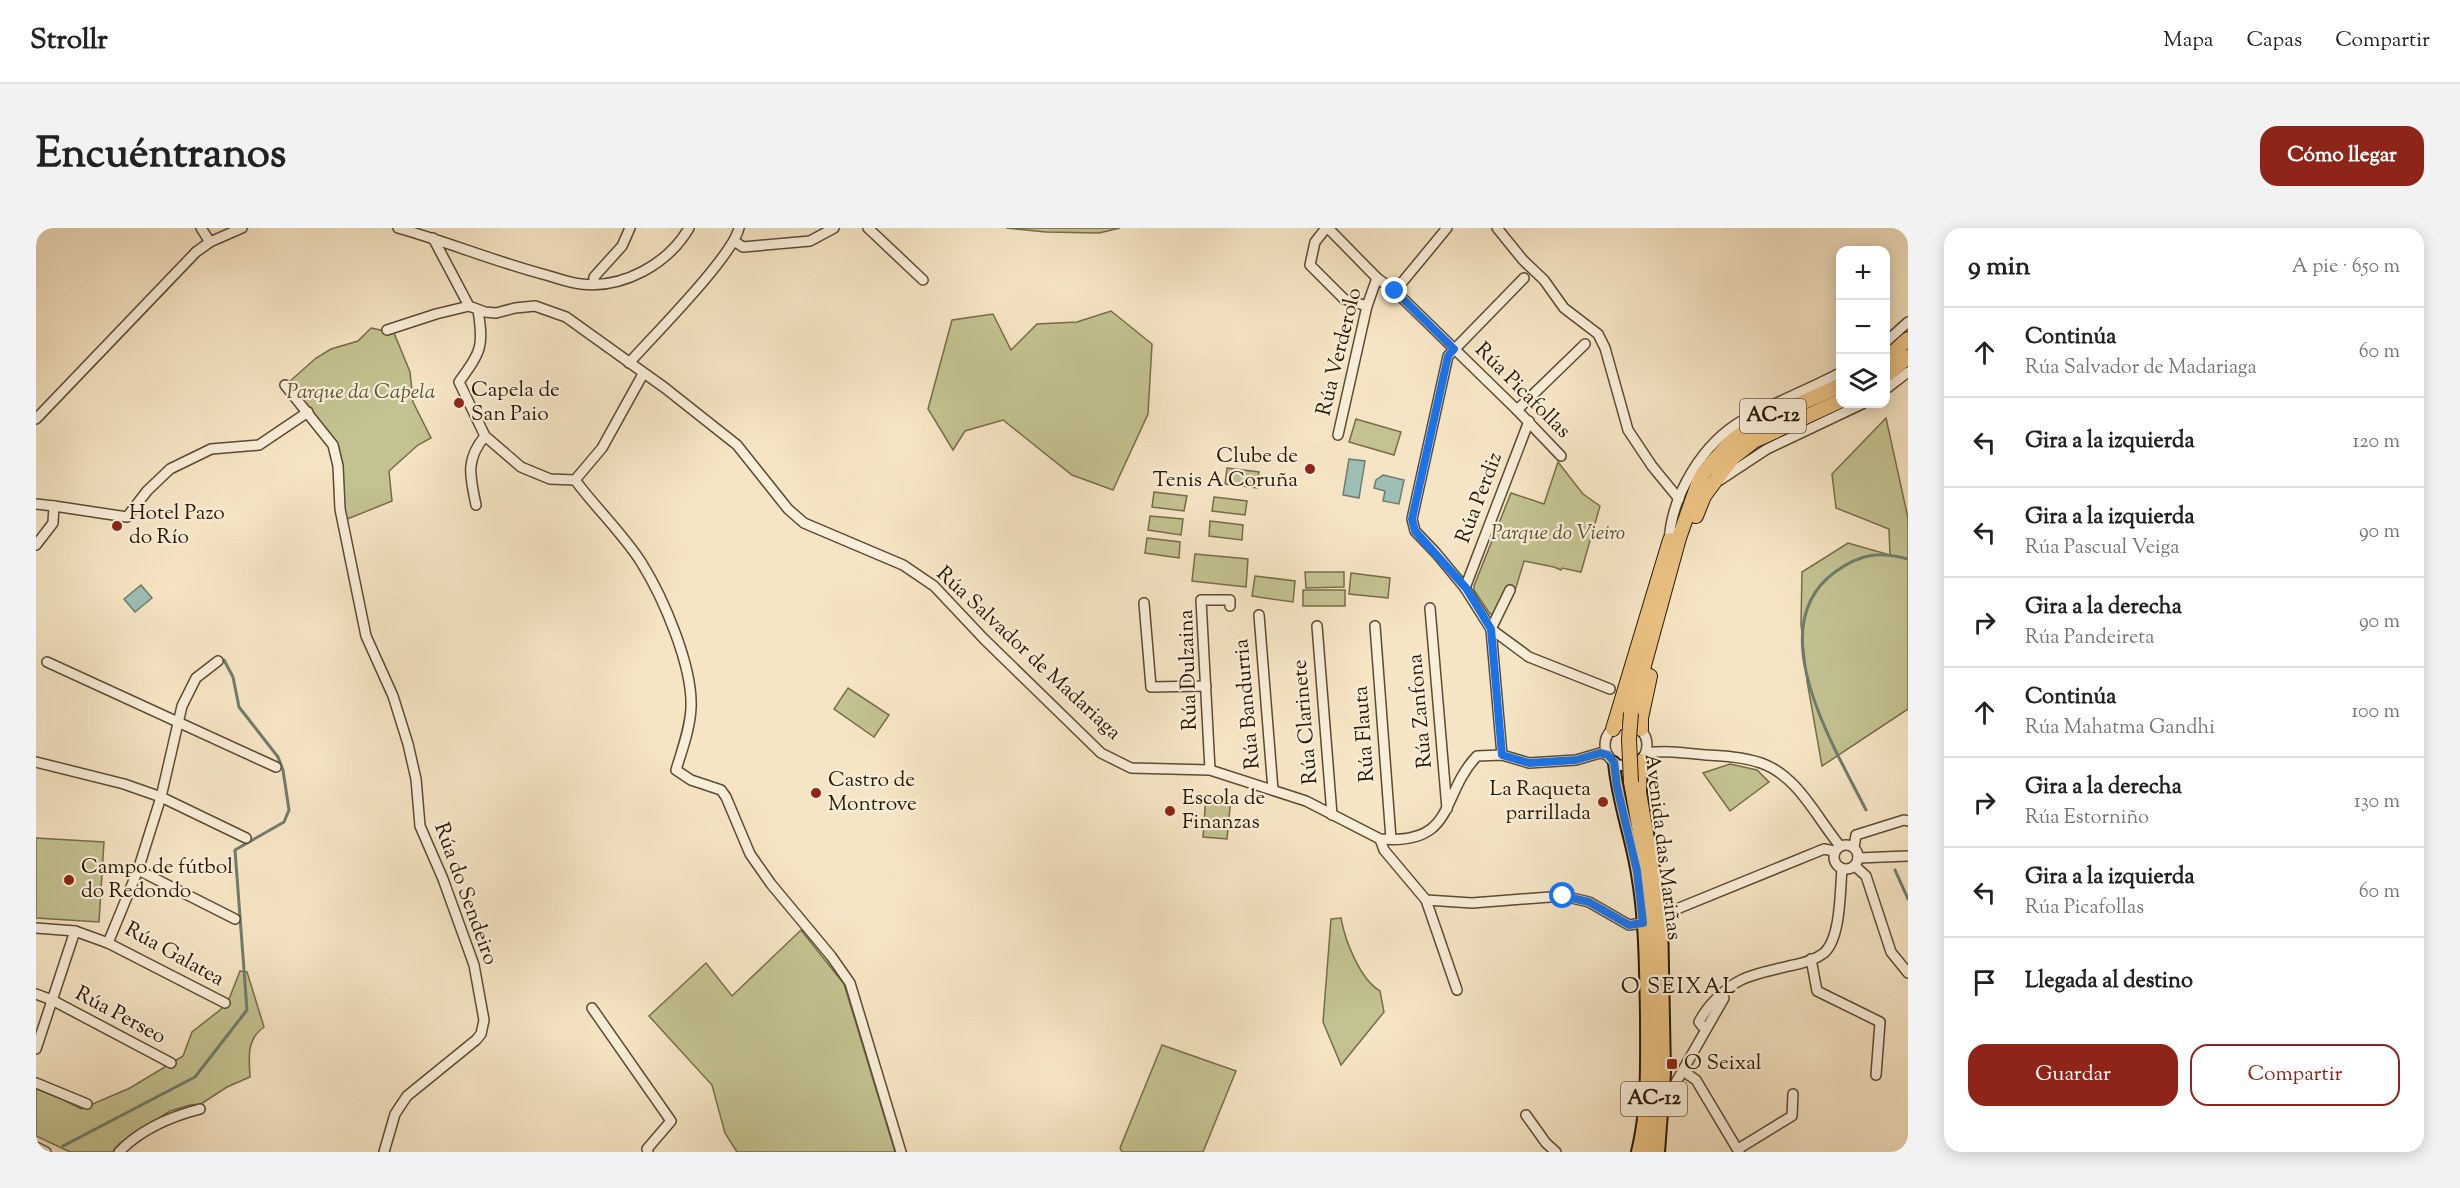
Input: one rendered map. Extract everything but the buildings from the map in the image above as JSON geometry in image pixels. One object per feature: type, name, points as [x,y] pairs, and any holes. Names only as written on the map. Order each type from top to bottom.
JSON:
[{"type":"highway","points":[[1890,355],[1908,339]]},
{"type":"highway","points":[[1890,372],[1908,357]]},
{"type":"highway","name":"Avenida das Mariñas","points":[[1648,1152],[1655,1081],[1654,944],[1648,876],[1631,782],[1629,739],[1631,713],[1686,519],[1698,484],[1713,460],[1747,430],[1776,414],[1836,388]]},
{"type":"highway","name":"Avenida das Mariñas","points":[[1686,519],[1701,490],[1733,457],[1754,441],[1836,403]]},
{"type":"highway","points":[[1644,734],[1647,686],[1699,507],[1710,486],[1733,457]]},
{"type":"highway","points":[[1609,735],[1668,543],[1688,492],[1713,460]]},
{"type":"main road","points":[[1644,756],[1641,792],[1662,915],[1665,1073],[1659,1152]]},
{"type":"main road","points":[[1611,758],[1637,871],[1643,923],[1646,1018],[1644,1111],[1637,1152]]},
{"type":"street","points":[[201,228],[210,242]]},
{"type":"street","points":[[36,419],[196,252],[210,242],[242,228]]},
{"type":"street","points":[[398,228],[522,269],[582,284],[614,281],[646,272],[682,240],[689,228]]},
{"type":"street","points":[[594,283],[594,277],[622,246],[630,228]]},
{"type":"street","points":[[629,363],[707,276],[734,241],[740,228]]},
{"type":"street","points":[[734,241],[743,247],[810,241],[834,228]]},
{"type":"street","points":[[868,228],[923,280]]},
{"type":"street","name":"Rúa Picafollas","points":[[1367,306],[1344,299],[1310,265],[1315,242],[1327,228],[1518,410],[1561,456]]},
{"type":"street","points":[[1395,291],[1448,228]]},
{"type":"street","points":[[1497,228],[1523,260],[1544,280],[1564,308],[1598,333],[1605,348],[1628,430],[1652,466],[1678,498]]},
{"type":"street","points":[[433,238],[474,308],[482,337],[479,353],[459,382],[485,436],[521,467],[550,479],[574,480],[640,561],[666,613],[687,668],[691,707],[685,741],[676,770],[691,780],[721,790],[750,854],[850,983],[901,1152]]},
{"type":"street","name":"Rúa Verderolo","points":[[1338,435],[1367,306],[1377,278]]},
{"type":"street","points":[[1524,278],[1448,356],[1412,519],[1415,531],[1466,588],[1491,629],[1529,657],[1610,689]]},
{"type":"street","name":"Rúa Salvador de Madariaga","points":[[387,330],[436,314],[474,308],[496,313],[535,306],[566,317],[737,444],[788,509],[804,523],[903,565],[934,586],[1029,685],[1101,753],[1131,768],[1210,770],[1306,801],[1380,838]]},
{"type":"street","points":[[1890,338],[1908,322]]},
{"type":"street","points":[[1518,410],[1585,344]]},
{"type":"street","points":[[1890,386],[1908,372]]},
{"type":"street","points":[[574,480],[602,448],[643,374]]},
{"type":"street","points":[[1668,543],[1669,528],[1678,498],[1702,458],[1726,433],[1744,419],[1836,375]]},
{"type":"street","name":"Rúa do Sendeiro","points":[[285,385],[333,446],[338,466],[340,508],[366,636],[401,718],[416,779],[420,826],[470,948],[484,1020],[481,1034],[476,1040],[407,1096],[399,1106],[384,1152]]},
{"type":"street","points":[[1710,486],[1767,449],[1854,408]]},
{"type":"street","points":[[36,504],[127,517],[147,491],[170,469],[211,449],[259,446],[308,412]]},
{"type":"street","name":"Rúa Perdiz","points":[[1466,588],[1529,421]]},
{"type":"street","points":[[476,505],[470,480],[471,458],[485,436]]},
{"type":"street","points":[[36,545],[52,523],[54,506]]},
{"type":"street","points":[[1502,755],[1491,629],[1510,590]]},
{"type":"street","name":"Rúa Dulzaina","points":[[1210,770],[1202,600],[1230,600],[1230,606]]},
{"type":"street","points":[[1144,603],[1151,687],[1206,686]]},
{"type":"street","name":"Rúa Zanfona","points":[[1430,608],[1447,811]]},
{"type":"street","name":"Rúa Bandurria","points":[[1259,615],[1273,790]]},
{"type":"street","name":"Rúa Clarinete","points":[[1317,626],[1332,815]]},
{"type":"street","name":"Rúa Flauta","points":[[1375,626],[1391,839]]},
{"type":"street","name":"Rúa Galatea","points":[[218,661],[196,678],[188,689],[177,723],[161,797],[138,870],[108,944],[225,1003]]},
{"type":"street","points":[[47,662],[276,767]]},
{"type":"street","points":[[1589,755],[1624,724],[1630,724],[1664,751]]},
{"type":"street","points":[[1644,734],[1644,756]]},
{"type":"street","points":[[1609,735],[1611,758]]},
{"type":"street","points":[[1457,990],[1426,900],[1384,850],[1380,838],[1409,838],[1430,830],[1447,811],[1466,767],[1477,756],[1502,755],[1529,763],[1567,761],[1600,753],[1625,766],[1644,756],[1664,751],[1740,758],[1771,768],[1783,776],[1806,800],[1837,849],[1835,864],[1842,869],[1849,869],[1856,862],[1908,856]]},
{"type":"street","points":[[36,762],[124,784],[161,797],[246,838]]},
{"type":"street","points":[[1908,821],[1896,822],[1856,835],[1854,847],[1856,862],[1866,876],[1892,952],[1908,973]]},
{"type":"street","points":[[1662,915],[1824,849],[1837,849],[1847,844],[1854,847]]},
{"type":"street","points":[[1663,1105],[1707,1027],[1702,1026],[1699,1022],[1702,1015],[1730,988],[1740,980],[1811,959],[1824,952],[1832,938],[1837,921],[1842,869]]},
{"type":"street","points":[[138,870],[235,919]]},
{"type":"street","points":[[1426,900],[1472,903],[1563,896],[1589,902],[1629,925],[1643,923]]},
{"type":"street","points":[[36,928],[75,931],[108,944]]},
{"type":"street","name":"Rúa Perseo","points":[[36,1050],[75,931]]},
{"type":"street","points":[[1811,959],[1817,991],[1880,1022],[1876,1075]]},
{"type":"street","points":[[36,994],[52,1000]]},
{"type":"street","name":"Rúa Perseo","points":[[52,1000],[171,1063]]},
{"type":"street","points":[[592,1008],[671,1121],[647,1149],[648,1152]]},
{"type":"street","points":[[1683,1071],[1696,1080],[1739,1151],[1792,1116],[1793,1094]]},
{"type":"street","points":[[36,1083],[87,1104]]},
{"type":"street","points":[[119,1152],[130,1141],[172,1116],[200,1109]]},
{"type":"street","points":[[1526,1115],[1546,1143],[1556,1152]]},
{"type":"street","points":[[36,1147],[46,1152]]},
{"type":"green space","points":[[1006,228],[1120,228],[1099,233],[1046,232]]},
{"type":"green space","points":[[1111,311],[1152,344],[1148,414],[1113,490],[1072,475],[1003,420],[965,431],[953,450],[928,409],[952,320],[993,314],[1011,350],[1037,324],[1077,322]]},
{"type":"green space","name":"Parque da Capela","points":[[371,328],[394,333],[410,372],[413,402],[431,438],[418,445],[389,471],[392,501],[345,520],[336,442],[289,382],[316,358],[331,349],[358,341]]},
{"type":"green space","points":[[1886,418],[1908,518],[1908,709],[1822,766],[1807,681],[1801,624],[1802,572],[1848,543],[1890,555],[1889,529],[1836,508],[1832,474]]},
{"type":"green space","points":[[1356,419],[1401,432],[1394,455],[1349,442]]},
{"type":"green space","name":"Parque do Vieiro","points":[[1558,462],[1583,494],[1600,506],[1581,572],[1562,568],[1561,570],[1524,561],[1515,591],[1505,589],[1497,611],[1490,614],[1474,590],[1474,586],[1511,493],[1544,504]]},
{"type":"green space","points":[[1227,468],[1259,472],[1257,488],[1225,484]]},
{"type":"green space","points":[[1154,492],[1187,496],[1184,511],[1152,507]]},
{"type":"green space","points":[[1214,497],[1247,501],[1245,515],[1212,511]]},
{"type":"green space","points":[[1150,516],[1183,519],[1181,535],[1148,530]]},
{"type":"green space","points":[[1210,521],[1243,525],[1242,540],[1209,536]]},
{"type":"green space","points":[[1147,538],[1180,542],[1179,558],[1145,553]]},
{"type":"green space","points":[[1195,554],[1248,559],[1246,587],[1192,581]]},
{"type":"green space","points":[[1305,572],[1344,572],[1344,587],[1306,588]]},
{"type":"green space","points":[[1351,573],[1390,578],[1388,598],[1349,594]]},
{"type":"green space","points":[[1255,576],[1295,581],[1293,602],[1252,596]]},
{"type":"green space","points":[[1303,590],[1345,590],[1345,606],[1303,606]]},
{"type":"green space","points":[[848,688],[889,715],[874,737],[834,709]]},
{"type":"green space","points":[[1730,764],[1757,770],[1769,782],[1730,811],[1703,773]]},
{"type":"green space","points":[[1206,795],[1231,797],[1227,839],[1203,837]]},
{"type":"green space","name":"Campo de fútbol do Redondo","points":[[36,838],[104,842],[99,922],[36,918]]},
{"type":"green space","points":[[1341,918],[1354,959],[1366,978],[1380,991],[1384,1012],[1341,1065],[1323,1022],[1331,919]]},
{"type":"green space","points":[[801,930],[844,984],[895,1152],[737,1152],[725,1133],[712,1085],[649,1016],[706,963],[732,996]]},
{"type":"green space","points":[[240,971],[247,972],[264,1027],[251,1043],[250,1077],[227,1087],[201,1104],[170,1111],[120,1143],[113,1152],[70,1152],[36,1136],[36,1086],[81,1109],[130,1088],[183,1056],[192,1032],[220,1010],[229,999]]},
{"type":"green space","points":[[1162,1045],[1236,1071],[1203,1152],[1122,1152],[1120,1148]]},
{"type":"water","points":[[1349,459],[1365,461],[1359,498],[1343,495]]},
{"type":"water","points":[[1383,475],[1404,480],[1399,504],[1383,501],[1385,491],[1374,488],[1376,480]]},
{"type":"water","points":[[141,585],[152,598],[135,612],[124,599]]},
{"type":"waterway","points":[[1866,810],[1837,754],[1810,688],[1803,655],[1803,624],[1813,595],[1844,566],[1861,558],[1878,555],[1908,559]]},
{"type":"waterway","points":[[63,1146],[195,1077],[247,1010],[235,850],[284,822],[289,810],[283,770],[278,757],[239,707],[233,677],[224,660]]},
{"type":"waterway","points":[[1895,870],[1908,899]]},
{"type":"place","name":"Capela de San Paio","points":[[459,403]]},
{"type":"place","name":"Clube de Tenis A Coruña","points":[[1310,469]]},
{"type":"place","name":"Hotel Pazo do Río","points":[[117,526]]},
{"type":"place","name":"Castro de Montrove","points":[[816,793]]},
{"type":"place","name":"La Raqueta parrillada","points":[[1603,802]]},
{"type":"place","name":"Escola de Finanzas","points":[[1170,811]]},
{"type":"place","name":"Campo de fútbol do Redondo","points":[[69,880]]},
{"type":"place","name":"O Seixal","points":[[1672,1064]]},
{"type":"district","name":"O SEIXAL","points":[[1679,988]]},
{"type":"route","points":[[1395,291],[1454,349],[1448,356],[1412,519],[1415,531],[1466,588],[1491,629],[1502,755],[1529,763],[1576,760],[1600,753],[1608,755],[1614,762],[1615,778],[1637,871],[1643,923],[1629,925],[1589,902],[1563,896]]}]
